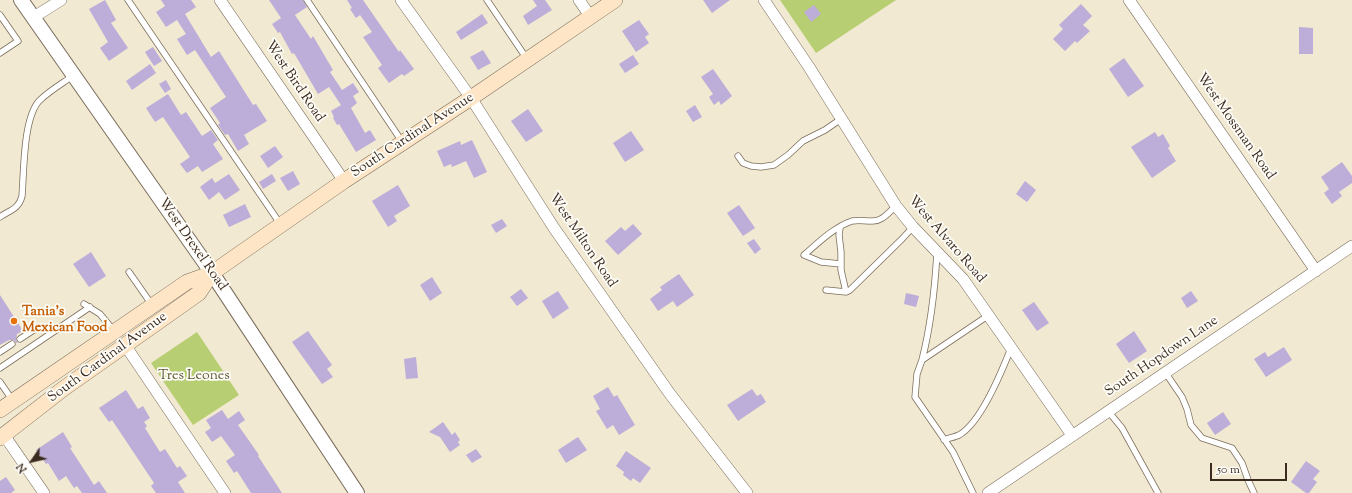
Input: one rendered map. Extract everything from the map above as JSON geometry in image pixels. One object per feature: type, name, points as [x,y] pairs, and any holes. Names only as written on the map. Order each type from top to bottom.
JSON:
[{"type":"main road","name":"South Cardinal Avenue","points":[[2,437],[114,331],[187,282],[212,273],[344,181],[471,98],[615,0]]},
{"type":"main road","name":"South Cardinal Avenue","points":[[0,410],[13,401],[125,345],[199,293],[212,273]]},
{"type":"street","name":"West Drexel Road","points":[[22,0],[212,273],[357,493]]},
{"type":"street","points":[[34,17],[61,0]]},
{"type":"street","name":"West Bird Road","points":[[220,0],[344,181]]},
{"type":"street","name":"West Milton Road","points":[[401,0],[471,98],[554,228],[670,394],[746,493]]},
{"type":"street","points":[[579,0],[590,16]]},
{"type":"street","name":"West Alvaro Road","points":[[764,0],[809,67],[896,206],[963,279],[1072,435]]},
{"type":"street","name":"West Mossman Road","points":[[1129,0],[1316,271]]},
{"type":"street","name":"South Hopdown Lane","points":[[996,491],[1072,435],[1352,246]]},
{"type":"street","points":[[125,345],[225,493]]},
{"type":"street","points":[[2,437],[44,493]]},
{"type":"lane","points":[[128,0],[281,225]]},
{"type":"lane","points":[[307,0],[403,143]]},
{"type":"lane","points":[[487,0],[528,59]]},
{"type":"lane","points":[[0,15],[18,41],[0,53]]},
{"type":"lane","points":[[0,217],[17,207],[20,203],[22,196],[28,126],[32,112],[40,101],[74,75]]},
{"type":"lane","points":[[738,156],[743,163],[751,166],[761,167],[774,165],[788,156],[803,141],[825,130],[841,119]]},
{"type":"lane","points":[[841,264],[821,262],[804,255],[840,228],[853,221],[879,221],[896,206]]},
{"type":"lane","points":[[826,290],[846,292],[897,244],[913,226]]},
{"type":"lane","points":[[840,228],[841,270],[846,292]]},
{"type":"lane","points":[[937,251],[935,285],[926,343],[917,374],[915,397],[953,452],[973,493]]},
{"type":"lane","points":[[129,272],[152,306]]},
{"type":"lane","points":[[84,304],[100,314],[114,331]]},
{"type":"lane","points":[[0,368],[90,307]]},
{"type":"lane","points":[[922,360],[989,315]]},
{"type":"lane","points":[[20,339],[38,327]]},
{"type":"lane","points":[[0,352],[12,344]]},
{"type":"lane","points":[[944,440],[960,435],[978,417],[1000,376],[1011,348]]},
{"type":"lane","points":[[1165,372],[1182,397],[1191,425],[1202,438],[1232,448],[1242,463],[1254,493]]},
{"type":"lane","points":[[0,382],[13,401]]},
{"type":"lane","points":[[1108,411],[1122,428],[1158,493]]},
{"type":"green space","points":[[780,0],[896,0],[816,53]]},
{"type":"green space","name":"Tres Leones","points":[[197,332],[239,395],[193,425],[151,363]]},
{"type":"building","points":[[105,0],[116,20],[111,23],[128,48],[109,61],[100,48],[108,42],[89,9]]},
{"type":"building","points":[[161,0],[191,0],[196,7],[185,14],[211,57],[219,51],[253,105],[256,104],[267,121],[244,135],[249,144],[238,151],[228,134],[225,135],[218,125],[220,123],[210,108],[226,97],[195,50],[187,55],[177,39],[186,34],[177,20],[166,27],[156,12],[165,6]]},
{"type":"building","points":[[269,0],[303,0],[307,7],[295,15],[311,39],[313,36],[333,70],[330,72],[342,90],[353,83],[359,92],[353,96],[357,103],[351,108],[365,133],[370,130],[376,140],[356,152],[339,124],[337,125],[333,118],[334,117],[331,111],[341,105],[329,87],[318,94],[294,53],[292,54],[280,32],[278,33],[272,24],[281,18]]},
{"type":"building","points":[[347,0],[363,0],[399,52],[400,50],[414,69],[404,76],[402,74],[389,83],[378,68],[382,65],[363,37],[372,32],[360,15],[356,18],[350,9],[352,8]]},
{"type":"building","points":[[533,0],[545,0],[552,10],[528,25],[523,16],[537,6]]},
{"type":"building","points":[[703,0],[730,0],[712,13]]},
{"type":"building","points":[[1081,4],[1092,16],[1083,25],[1090,31],[1077,43],[1075,41],[1065,51],[1053,39],[1063,29],[1059,25]]},
{"type":"building","points":[[814,5],[821,14],[811,22],[804,12]]},
{"type":"building","points":[[482,14],[488,23],[461,40],[456,32]]},
{"type":"building","points":[[639,20],[649,34],[645,37],[649,43],[636,52],[622,31]]},
{"type":"building","points":[[1299,27],[1313,28],[1313,54],[1299,54]]},
{"type":"building","points":[[153,47],[162,61],[154,66],[145,52]]},
{"type":"building","points":[[483,50],[491,63],[478,70],[470,57]]},
{"type":"building","points":[[633,55],[639,64],[625,73],[619,64]]},
{"type":"building","points":[[1124,58],[1144,86],[1128,97],[1109,69]]},
{"type":"building","points":[[150,64],[156,73],[132,90],[126,81]]},
{"type":"building","points":[[713,69],[732,96],[721,105],[719,101],[714,105],[709,97],[713,94],[701,77]]},
{"type":"building","points":[[166,80],[171,89],[165,93],[159,84]]},
{"type":"building","points":[[168,94],[181,115],[186,112],[202,136],[211,130],[218,140],[213,144],[223,159],[202,172],[198,166],[187,173],[180,164],[190,157],[163,117],[155,122],[146,108]]},
{"type":"building","points":[[695,105],[702,117],[693,122],[686,111]]},
{"type":"building","points":[[528,109],[543,131],[526,142],[511,121]]},
{"type":"building","points":[[631,131],[644,150],[625,162],[613,143]]},
{"type":"building","points":[[1155,132],[1158,137],[1163,134],[1170,146],[1168,148],[1176,161],[1152,178],[1131,147]]},
{"type":"building","points":[[472,140],[487,172],[474,178],[466,161],[452,167],[451,164],[444,167],[437,151],[460,141],[461,145]]},
{"type":"building","points":[[275,146],[283,157],[268,168],[260,156]]},
{"type":"building","points":[[1342,162],[1352,176],[1352,183],[1339,192],[1342,196],[1332,204],[1324,193],[1329,189],[1321,177]]},
{"type":"building","points":[[293,171],[300,184],[288,191],[280,178]]},
{"type":"building","points":[[229,174],[240,190],[225,200],[219,192],[209,200],[200,187],[212,178],[215,183]]},
{"type":"building","points":[[272,174],[276,181],[263,189],[259,182]]},
{"type":"building","points":[[1025,181],[1036,190],[1027,202],[1016,194]]},
{"type":"building","points":[[398,185],[410,206],[394,216],[397,221],[388,227],[372,201]]},
{"type":"building","points":[[245,204],[251,217],[229,227],[223,215]]},
{"type":"building","points":[[739,205],[755,228],[743,236],[727,213]]},
{"type":"building","points":[[502,219],[507,226],[496,233],[491,225]]},
{"type":"building","points":[[633,224],[642,234],[618,255],[605,241],[621,227],[625,231]]},
{"type":"building","points":[[754,239],[761,249],[755,254],[747,243]]},
{"type":"building","points":[[91,252],[106,276],[89,287],[73,264]]},
{"type":"building","points":[[679,274],[694,295],[677,307],[673,301],[658,311],[650,299],[662,290],[660,287]]},
{"type":"building","points":[[432,277],[442,293],[430,301],[420,285]]},
{"type":"building","points":[[521,289],[528,298],[517,306],[510,297]]},
{"type":"building","points":[[558,291],[569,308],[553,319],[542,301]]},
{"type":"building","points":[[1191,291],[1198,301],[1187,308],[1181,298]]},
{"type":"building","points":[[906,293],[919,296],[916,307],[904,304]]},
{"type":"building","points":[[0,295],[23,331],[17,334],[16,340],[18,342],[16,343],[14,340],[9,340],[0,345]]},
{"type":"building","points":[[1034,302],[1049,323],[1037,331],[1022,310]]},
{"type":"building","points":[[308,331],[332,365],[327,369],[333,377],[322,384],[292,342]]},
{"type":"building","points":[[1134,331],[1147,351],[1129,363],[1116,344]]},
{"type":"building","points":[[1284,347],[1292,360],[1266,377],[1254,359],[1265,352],[1268,357]]},
{"type":"building","points":[[416,357],[418,378],[406,379],[404,359]]},
{"type":"building","points":[[608,387],[614,397],[617,395],[635,425],[619,435],[613,425],[607,429],[596,411],[600,409],[593,396]]},
{"type":"building","points":[[752,389],[757,396],[761,394],[766,402],[738,421],[727,405]]},
{"type":"building","points":[[126,390],[138,409],[143,406],[150,418],[144,422],[147,426],[145,428],[160,452],[165,449],[177,468],[180,466],[187,476],[178,482],[185,493],[156,493],[151,486],[154,483],[112,420],[109,422],[99,408]]},
{"type":"building","points":[[222,410],[228,419],[239,411],[245,420],[238,425],[259,455],[258,456],[282,493],[251,493],[237,471],[234,473],[226,461],[235,455],[221,436],[212,442],[205,432],[211,428],[206,420]]},
{"type":"building","points":[[1223,412],[1231,424],[1215,435],[1207,423]]},
{"type":"building","points":[[443,422],[452,435],[455,432],[460,440],[458,442],[460,445],[450,452],[440,437],[429,432]]},
{"type":"building","points":[[63,432],[72,447],[70,448],[94,485],[99,481],[107,493],[82,493],[77,486],[74,488],[66,476],[59,481],[48,463],[46,464],[36,450]]},
{"type":"building","points":[[578,437],[587,450],[566,463],[558,450]]},
{"type":"building","points":[[476,449],[482,457],[472,463],[466,455]]},
{"type":"building","points":[[626,451],[651,468],[640,483],[633,478],[631,481],[623,475],[624,472],[616,466]]},
{"type":"building","points":[[1306,461],[1320,471],[1313,479],[1317,482],[1309,493],[1306,493],[1291,482]]},
{"type":"building","points":[[6,477],[15,490],[11,493],[0,493],[0,481]]},
{"type":"place","name":"Tania's Mexican Food","points":[[14,321]]}]
